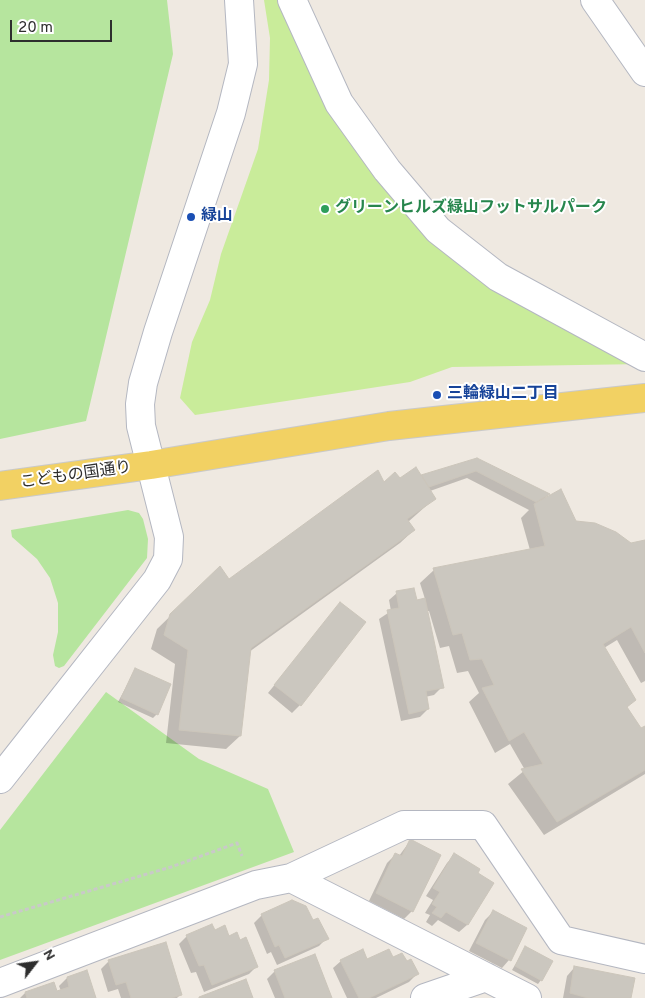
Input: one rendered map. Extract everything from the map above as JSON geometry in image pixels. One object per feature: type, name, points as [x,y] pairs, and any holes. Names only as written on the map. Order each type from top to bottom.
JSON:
[{"type":"main road","name":"こどもの国通り","points":[[0,486],[151,465],[389,426],[645,398]]},
{"type":"street","points":[[0,779],[157,580],[168,559],[169,537],[141,426],[140,404],[143,383],[158,332],[231,113],[242,64],[239,0]]},
{"type":"street","points":[[292,0],[339,103],[387,170],[438,230],[498,277],[645,357]]},
{"type":"street","points":[[595,0],[645,72]]},
{"type":"street","points":[[0,983],[256,885],[291,878],[404,825],[483,825],[561,940],[645,959]]},
{"type":"street","points":[[291,878],[527,998]]},
{"type":"street","points":[[425,998],[486,978]]},
{"type":"path","points":[[0,917],[171,867],[237,843],[256,885]]},
{"type":"green space","points":[[0,0],[167,0],[173,54],[86,421],[0,439]]},
{"type":"green space","name":"グリーンヒルズ緑山フットサルパーク","points":[[264,0],[286,0],[419,216],[644,364],[452,367],[410,382],[195,415],[180,398],[192,342],[210,300],[221,254],[258,149],[269,80],[270,38]]},
{"type":"green space","points":[[128,510],[139,513],[143,519],[148,539],[147,558],[64,666],[59,668],[55,666],[53,655],[58,632],[58,603],[50,578],[37,559],[12,537],[11,530]]},
{"type":"green space","points":[[106,692],[199,759],[268,789],[294,852],[0,960],[0,830]]},
{"type":"building","points":[[477,458],[550,494],[536,502],[476,471],[429,487],[421,475]]},
{"type":"building","points":[[416,467],[436,499],[407,519],[415,530],[251,648],[241,736],[179,730],[188,650],[164,635],[170,614],[220,566],[229,579],[378,470],[384,482],[395,472],[400,478]]},
{"type":"building","points":[[561,489],[576,521],[595,523],[616,532],[631,543],[645,540],[645,653],[631,627],[603,644],[636,700],[627,707],[641,728],[645,726],[645,770],[557,822],[521,769],[543,764],[524,732],[509,741],[482,688],[494,685],[482,659],[470,660],[462,633],[453,635],[433,568],[545,546],[534,504]]},
{"type":"building","points":[[414,588],[417,600],[425,598],[444,688],[426,691],[429,709],[409,714],[387,610],[399,608],[396,591]]},
{"type":"building","points":[[340,602],[366,622],[301,706],[274,685]]},
{"type":"building","points":[[135,668],[171,684],[158,715],[121,698]]},
{"type":"building","points":[[410,839],[441,855],[413,912],[376,893],[395,853],[402,856]]},
{"type":"building","points":[[454,853],[480,869],[478,873],[494,883],[468,925],[446,912],[441,918],[432,913],[437,907],[432,904],[440,892],[433,888]]},
{"type":"building","points":[[292,900],[306,906],[313,920],[318,918],[329,939],[285,958],[279,945],[275,947],[261,914]]},
{"type":"building","points":[[493,910],[527,928],[511,961],[476,943]]},
{"type":"building","points":[[212,924],[215,930],[225,925],[229,936],[237,932],[240,940],[246,937],[258,967],[212,985],[204,965],[199,966],[186,935]]},
{"type":"building","points":[[166,942],[182,995],[171,998],[131,998],[126,982],[116,985],[108,960]]},
{"type":"building","points":[[525,946],[553,961],[542,981],[515,966]]},
{"type":"building","points":[[363,949],[367,959],[389,949],[393,957],[402,953],[407,961],[411,959],[419,974],[369,998],[359,998],[340,960]]},
{"type":"building","points":[[315,954],[332,998],[285,998],[274,970]]},
{"type":"building","points":[[574,966],[635,978],[631,998],[588,998],[570,993]]},
{"type":"building","points":[[87,970],[96,998],[27,998],[25,992],[54,982],[57,991],[69,987],[67,977]]},
{"type":"building","points":[[246,979],[253,998],[199,998],[199,997]]},
{"type":"place","name":"グリーンヒルズ緑山フットサルパーク","points":[[325,209]]},
{"type":"place","name":"緑山","points":[[191,217]]},
{"type":"place","name":"三輪緑山二丁目","points":[[437,395]]}]
